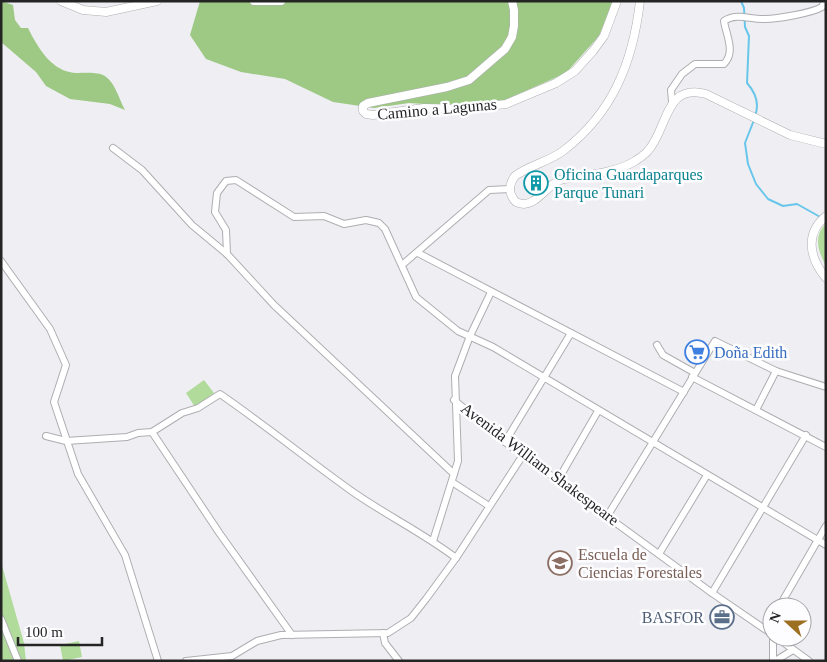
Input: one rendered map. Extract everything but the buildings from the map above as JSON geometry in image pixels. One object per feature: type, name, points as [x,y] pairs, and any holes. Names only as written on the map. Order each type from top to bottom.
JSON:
[{"type":"street","points":[[61,1],[94,12],[106,12],[157,1]]},
{"type":"street","points":[[254,1],[280,1]]},
{"type":"street","name":"Camino a Lagunas","points":[[512,1],[514,10],[512,37],[505,49],[477,74],[462,84],[368,103],[363,106],[366,114],[373,115],[424,108],[462,110],[506,104],[556,83],[574,71],[593,51],[604,36],[617,1]]},
{"type":"street","points":[[640,1],[633,41],[616,90],[587,132],[562,152],[521,172],[512,181],[510,189],[516,202],[531,203],[554,182],[614,169],[634,162],[654,143],[672,102],[671,90],[688,68],[695,64],[724,64],[728,60],[730,48],[724,21],[728,18],[748,17],[764,20],[807,13],[822,7],[826,2]]},
{"type":"street","points":[[672,102],[688,92],[695,91],[706,94],[790,135],[826,144]]},
{"type":"street","points":[[113,148],[142,170],[192,225],[227,254],[274,306],[454,474]]},
{"type":"street","points":[[227,254],[226,230],[215,212],[217,193],[226,181],[236,180],[294,216],[324,216],[344,224],[366,220],[379,223],[385,228],[416,297],[458,330],[493,346],[598,411],[826,545]]},
{"type":"street","points":[[402,265],[489,190],[510,189]]},
{"type":"street","points":[[824,218],[812,236],[812,253],[815,263],[826,278]]},
{"type":"street","points":[[418,253],[684,392]]},
{"type":"street","points":[[1,261],[50,329],[66,365],[54,402],[66,441],[78,474],[125,555],[158,661]]},
{"type":"street","points":[[433,541],[452,482],[458,450],[454,400],[455,376],[470,336],[492,292]]},
{"type":"street","points":[[505,442],[571,333]]},
{"type":"street","points":[[608,515],[715,341],[776,371],[826,387]]},
{"type":"street","points":[[657,345],[662,355],[694,375],[826,447]]},
{"type":"street","points":[[756,410],[776,371]]},
{"type":"street","points":[[46,436],[66,441],[127,437],[138,433],[152,432],[182,413],[198,408],[220,394],[261,422],[352,491],[433,541],[456,558]]},
{"type":"street","name":"Avenida William Shakespeare","points":[[454,400],[505,442],[608,515],[712,593],[762,626]]},
{"type":"street","points":[[558,480],[598,411]]},
{"type":"street","points":[[152,432],[220,534],[292,635]]},
{"type":"street","points":[[712,593],[806,436]]},
{"type":"street","points":[[186,661],[232,656],[257,641],[281,635],[388,633],[411,618],[456,558],[523,454]]},
{"type":"street","points":[[659,554],[707,475]]},
{"type":"street","points":[[452,482],[489,506]]},
{"type":"street","points":[[785,597],[826,526]]},
{"type":"street","points":[[1,619],[18,661]]},
{"type":"street","points":[[382,633],[385,643],[399,661]]},
{"type":"street","points":[[774,647],[774,661]]},
{"type":"street","name":"Avenida William Shakespeare","points":[[788,647],[809,661]]},
{"type":"street","points":[[774,661],[792,650]]},
{"type":"green space","points":[[1,1],[13,5],[15,20],[21,28],[28,28],[41,51],[53,64],[67,72],[103,75],[111,81],[125,110],[110,104],[70,99],[46,86],[36,72],[1,42]]},
{"type":"green space","points":[[200,1],[613,1],[599,36],[566,73],[505,100],[454,106],[409,103],[374,108],[333,102],[285,79],[241,72],[206,59],[190,35]]},
{"type":"green space","points":[[826,223],[826,266],[819,249],[818,239]]},
{"type":"green space","points":[[204,380],[214,393],[195,407],[186,393]]},
{"type":"green space","points":[[1,562],[24,643],[26,661],[1,661]]},
{"type":"green space","points":[[79,641],[82,657],[63,661],[60,645]]},
{"type":"waterway","points":[[741,1],[744,8],[745,27],[749,36],[747,83],[756,98],[755,116]]},
{"type":"waterway","points":[[754,120],[745,143],[748,164],[756,184],[768,199],[783,206],[797,204],[822,218]]},
{"type":"place","name":"Oficina Guardaparques Parque Tunari","points":[[536,183]]},
{"type":"place","name":"Doña Edith","points":[[697,352]]},
{"type":"place","name":"Escuela de Ciencias Forestales","points":[[560,563]]},
{"type":"place","name":"BASFOR","points":[[722,617]]}]
